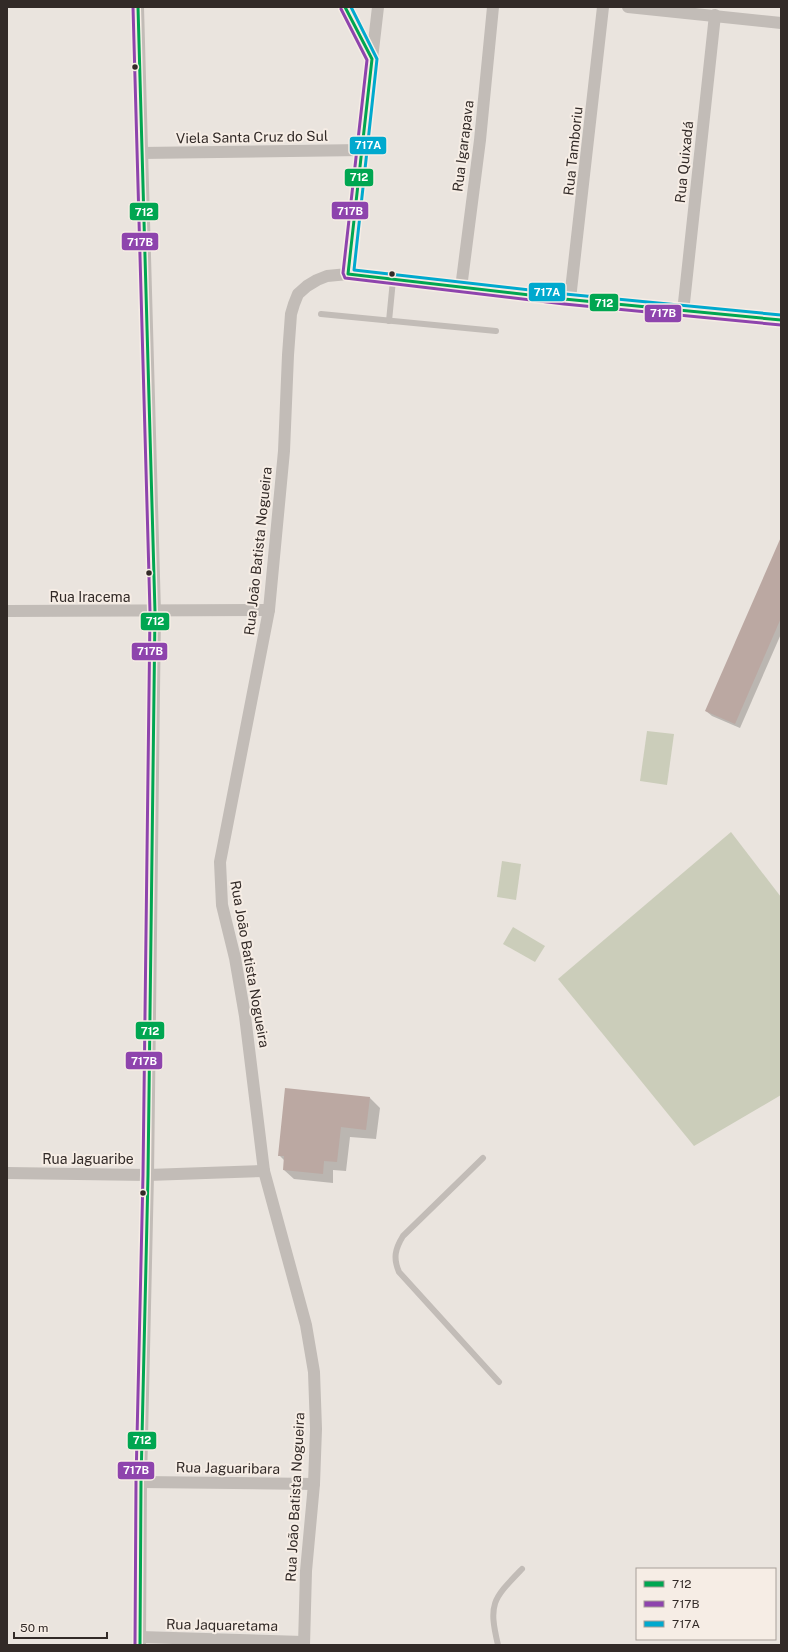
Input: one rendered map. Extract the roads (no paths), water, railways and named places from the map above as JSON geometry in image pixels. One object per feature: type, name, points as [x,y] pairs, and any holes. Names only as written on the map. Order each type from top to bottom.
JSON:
[{"type":"street","points":[[138,7],[155,612],[148,1175],[141,1482],[140,1641]]},
{"type":"street","points":[[345,7],[372,59]]},
{"type":"street","points":[[348,274],[378,7]]},
{"type":"street","name":"Rua Igarapava","points":[[461,288],[480,140],[493,7]]},
{"type":"street","name":"Rua Tamboriu","points":[[570,299],[603,7]]},
{"type":"street","points":[[628,7],[781,23]]},
{"type":"street","name":"Rua Quixadá","points":[[683,312],[715,15]]},
{"type":"street","name":"Viela Santa Cruz do Sul","points":[[141,153],[363,150]]},
{"type":"street","name":"Rua João Batista Nogueira","points":[[304,1643],[306,1571],[314,1484],[316,1429],[313,1364],[306,1325],[272,1207],[264,1171],[245,1016],[235,958],[222,905],[220,862],[268,610],[284,452],[291,314],[298,294],[307,286],[327,276],[348,274],[683,312],[781,320]]},
{"type":"street","name":"Rua Iracema","points":[[7,611],[155,612],[268,610]]},
{"type":"street","name":"Rua Jaguaribe","points":[[7,1174],[148,1175],[264,1171]]},
{"type":"street","name":"Rua Jaguaribara","points":[[141,1482],[314,1484]]},
{"type":"street","name":"Rua Jaquaretama","points":[[140,1641],[304,1643]]},
{"type":"lane","points":[[389,321],[393,280]]},
{"type":"lane","points":[[321,314],[496,331]]},
{"type":"lane","points":[[483,1158],[403,1236],[397,1246],[395,1263],[399,1272],[499,1382]]},
{"type":"lane","points":[[498,1645],[492,1618],[494,1604],[500,1592],[522,1569]]}]
